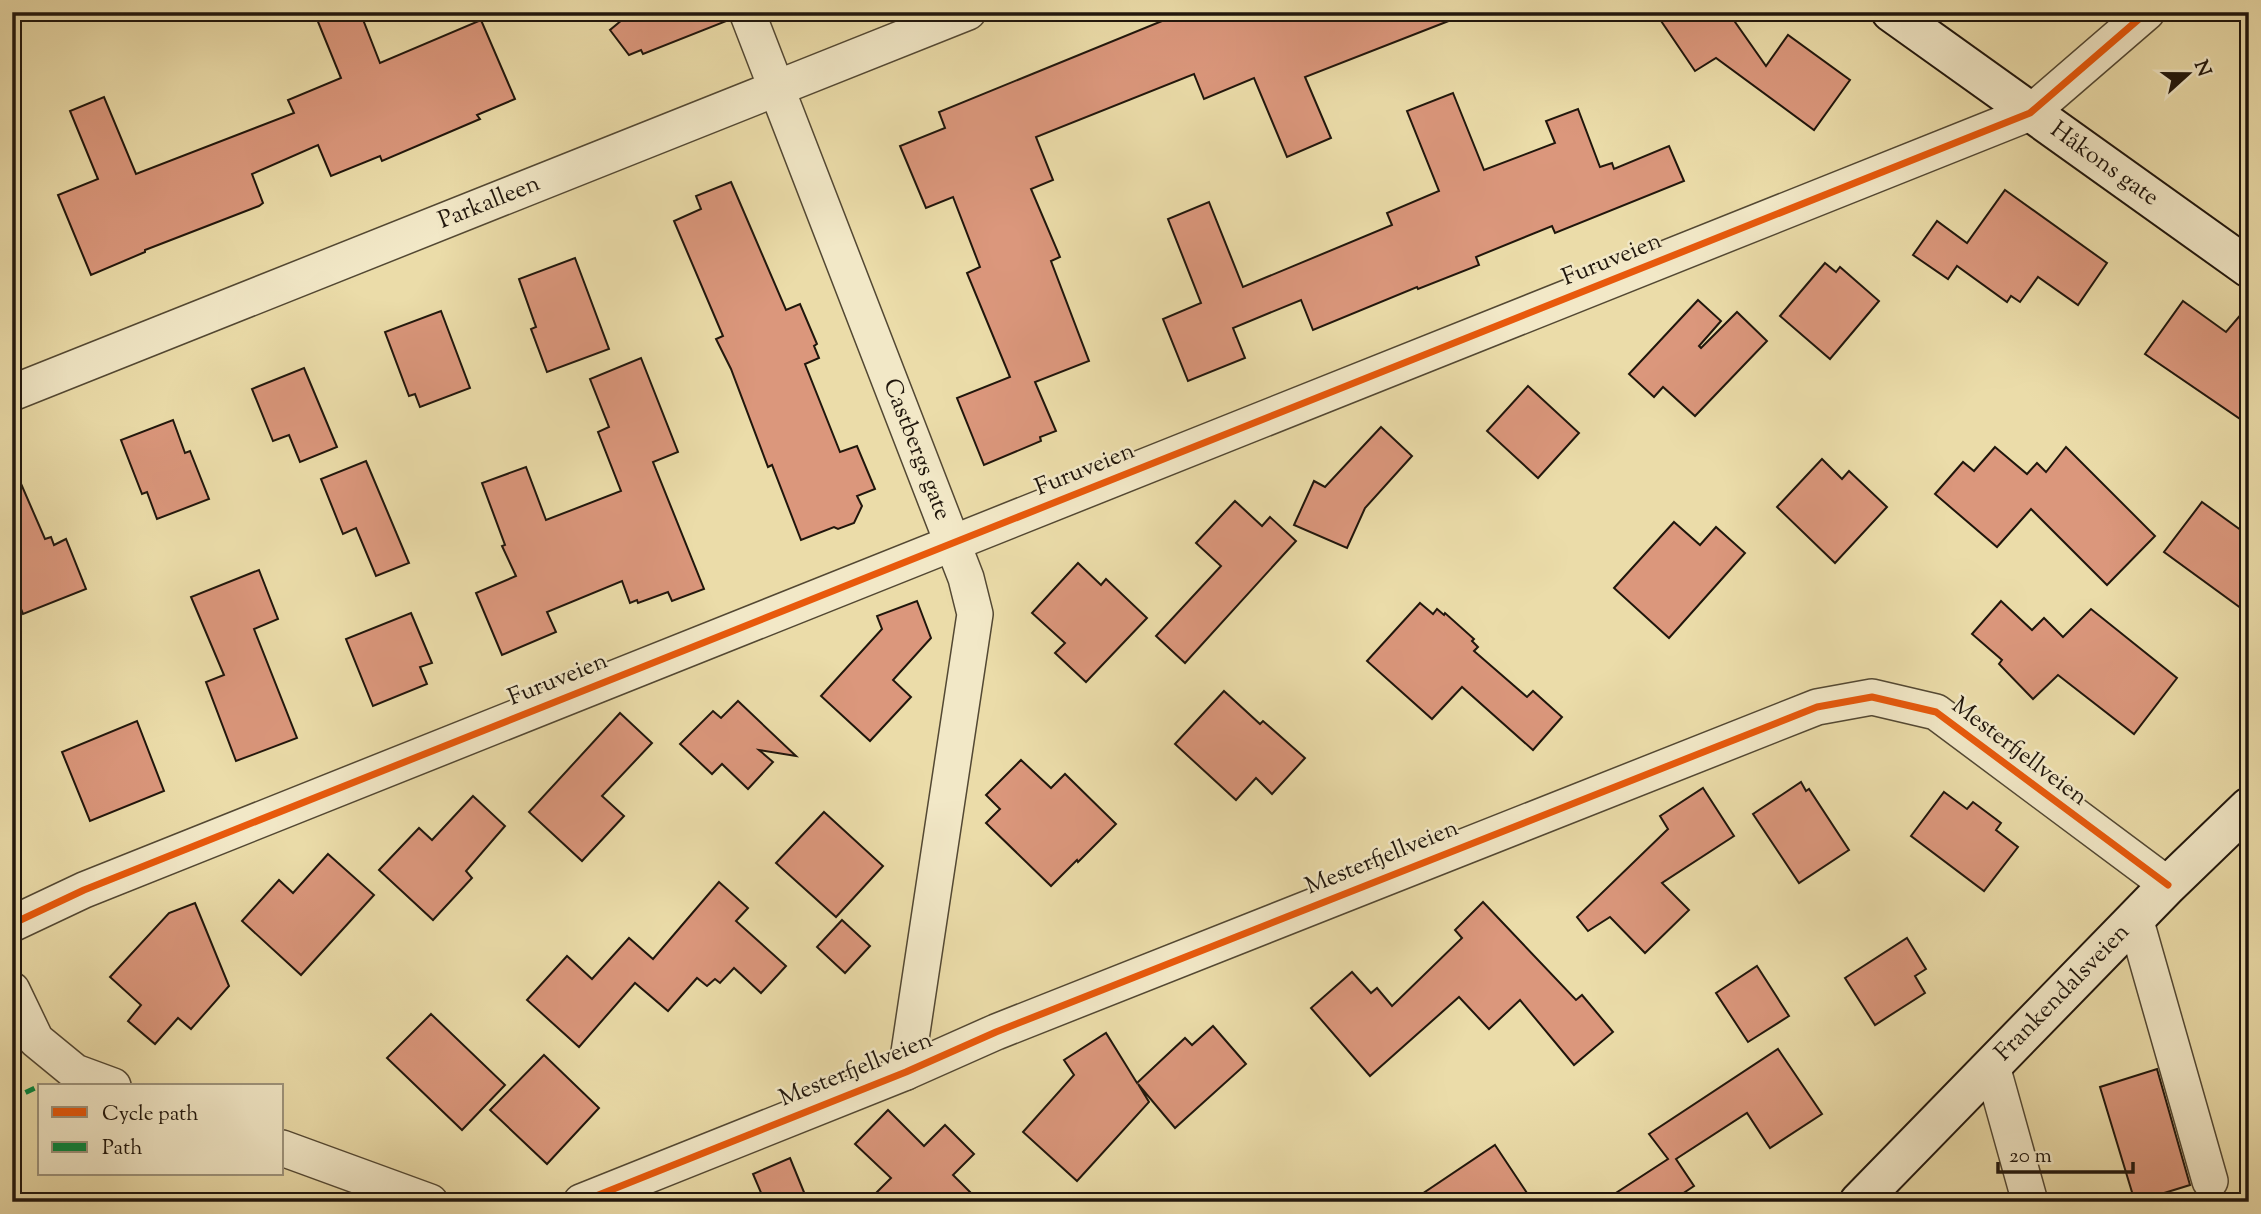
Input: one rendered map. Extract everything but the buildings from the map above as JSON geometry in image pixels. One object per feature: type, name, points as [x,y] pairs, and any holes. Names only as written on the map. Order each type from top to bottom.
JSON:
[{"type":"main road","name":"Håkons gate","points":[[1891,12],[2249,268]]},
{"type":"main road","name":"Frankendalsveien","points":[[1859,1202],[2135,918],[2249,807]]},
{"type":"street","name":"Castbergs gate","points":[[747,12],[966,578],[975,614],[906,1072]]},
{"type":"street","name":"Parkalleen","points":[[12,393],[968,12]]},
{"type":"street","name":"Furuveien","points":[[12,924],[83,890],[2030,113],[2147,12]]},
{"type":"street","name":"Mesterfjellveien","points":[[581,1202],[906,1072],[996,1032],[1817,706],[1872,697],[1936,712],[2168,885]]},
{"type":"street","name":"Frankendalsveien","points":[[2135,918],[2210,1181]]},
{"type":"street","points":[[12,990],[36,1040],[75,1072],[108,1084]]},
{"type":"street","name":"Frankendalsveien","points":[[1992,1066],[2030,1202]]},
{"type":"street","points":[[284,1149],[430,1202]]},
{"type":"marked path","points":[[12,1099],[38,1086]]},
{"type":"cycle path","points":[[12,924],[84,890],[2030,113],[2147,12]]},
{"type":"cycle path","points":[[581,1202],[906,1072],[996,1032],[1817,707],[1872,697],[1936,712],[2168,885]]}]
